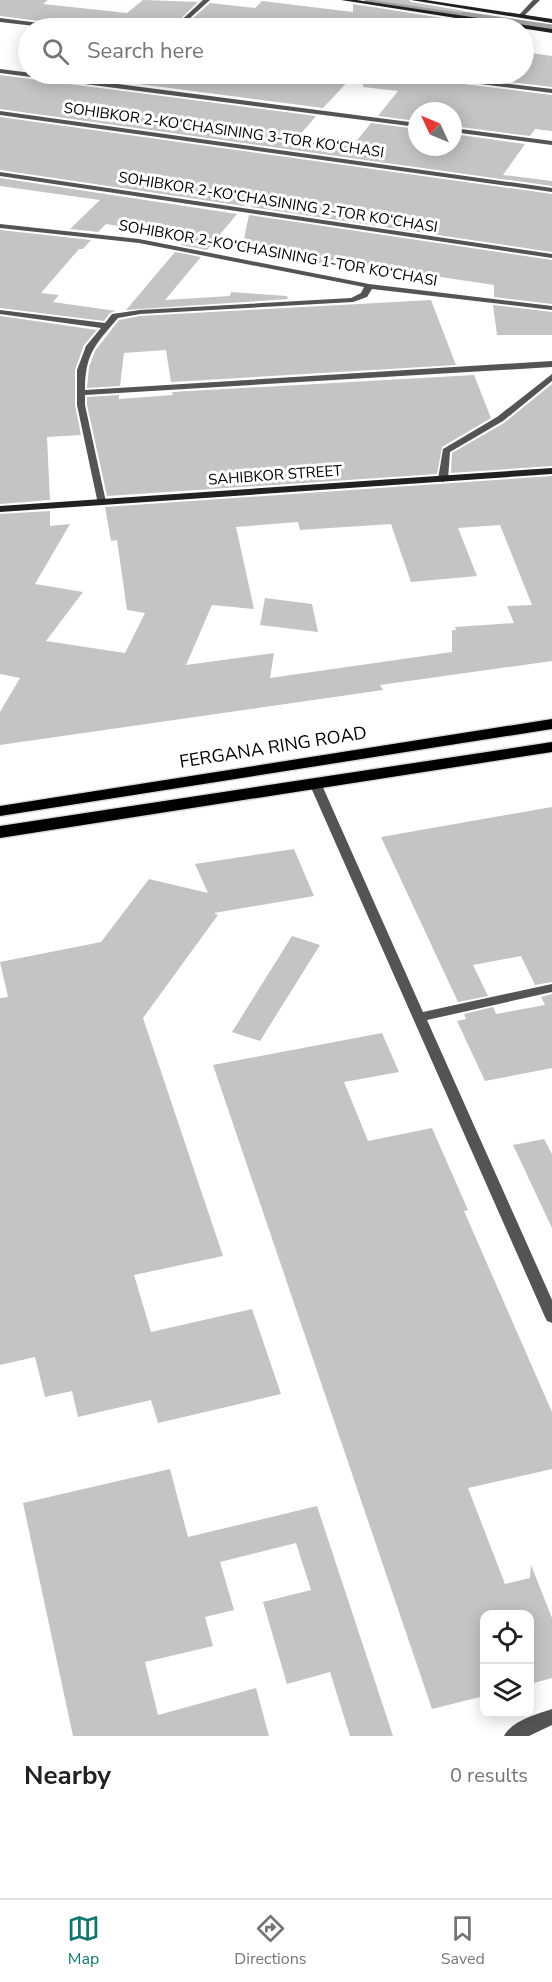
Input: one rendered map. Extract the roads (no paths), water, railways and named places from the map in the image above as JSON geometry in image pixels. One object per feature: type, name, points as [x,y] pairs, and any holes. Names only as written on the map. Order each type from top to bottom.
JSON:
[{"type":"highway","name":"FERGANA RING ROAD","points":[[0,811],[552,723]]},
{"type":"highway","points":[[0,832],[552,747]]},
{"type":"street","points":[[187,18],[207,0]]},
{"type":"street","points":[[344,0],[465,18]]},
{"type":"street","points":[[414,0],[533,18]]},
{"type":"street","points":[[521,16],[537,0]]},
{"type":"street","points":[[534,18],[552,21]]},
{"type":"street","points":[[0,20],[18,22]]},
{"type":"street","points":[[534,28],[552,31]]},
{"type":"street","points":[[0,70],[18,73]]},
{"type":"street","points":[[98,84],[408,124]]},
{"type":"street","points":[[496,84],[552,91]]},
{"type":"street","name":"SOHIBKOR 2-KO‘CHASINING 3-TOR KO‘CHASI","points":[[0,113],[552,190]]},
{"type":"street","points":[[462,131],[552,143]]},
{"type":"street","name":"SOHIBKOR 2-KO‘CHASINING 2-TOR KO‘CHASI","points":[[0,174],[552,256]]},
{"type":"street","name":"SOHIBKOR 2-KO‘CHASINING 1-TOR KO‘CHASI","points":[[0,226],[139,241],[369,286],[552,308]]},
{"type":"street","points":[[101,502],[81,405],[81,370],[90,346],[115,316],[126,313],[353,300],[364,295],[369,286]]},
{"type":"street","points":[[0,312],[108,326]]},
{"type":"street","points":[[81,393],[552,364]]},
{"type":"street","points":[[443,479],[446,451],[500,419],[552,377]]},
{"type":"street","name":"SAHIBKOR STREET","points":[[0,509],[552,471]]},
{"type":"street","points":[[315,783],[552,1317]]},
{"type":"street","points":[[420,1017],[552,988]]},
{"type":"street","points":[[513,1736],[552,1717]]},
{"type":"waterway","points":[[367,0],[490,18]]},
{"type":"waterway","points":[[534,24],[552,27]]}]
